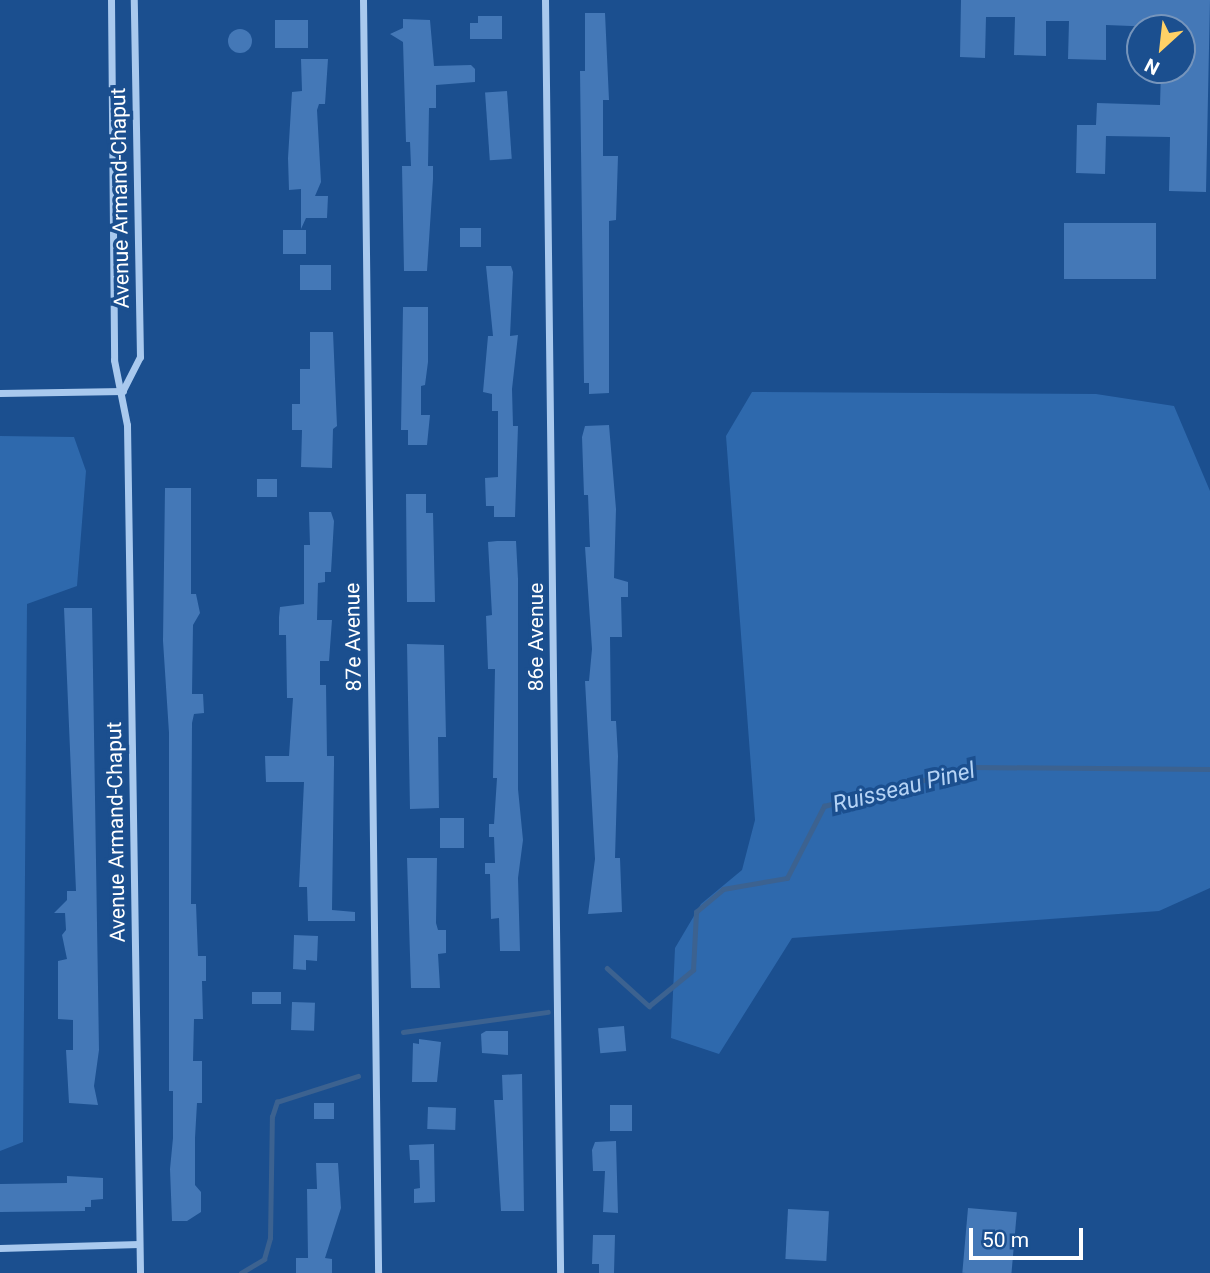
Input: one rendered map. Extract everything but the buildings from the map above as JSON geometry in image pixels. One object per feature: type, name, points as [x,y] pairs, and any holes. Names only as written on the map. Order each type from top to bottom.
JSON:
[{"type":"street","name":"Avenue Armand-Chaput","points":[[111,0],[114,359],[123,391],[140,1273]]},
{"type":"street","name":"Avenue Armand-Chaput","points":[[123,391],[140,357],[134,0]]},
{"type":"street","name":"87e Avenue","points":[[363,0],[378,1273]]},
{"type":"street","name":"86e Avenue","points":[[545,0],[560,1273]]},
{"type":"street","points":[[0,393],[123,391]]},
{"type":"street","points":[[0,1248],[139,1244]]},
{"type":"shaded area","points":[[752,392],[1096,394],[1174,406],[1210,491],[1210,888],[1159,911],[792,938],[719,1054],[671,1038],[675,948],[701,904],[742,870],[755,820],[726,436]]},
{"type":"shaded area","points":[[0,436],[74,437],[86,471],[77,586],[27,604],[23,1142],[0,1151]]},
{"type":"waterway","name":"Ruisseau Pinel","points":[[607,968],[649,1006],[693,970],[696,912],[723,889],[787,878],[824,806],[974,767],[1210,769]]},
{"type":"waterway","name":"Ruisseau Pinel","points":[[403,1032],[548,1012]]},
{"type":"waterway","name":"Ruisseau Pinel","points":[[241,1273],[264,1259],[270,1238],[272,1117],[277,1102],[358,1076]]}]
